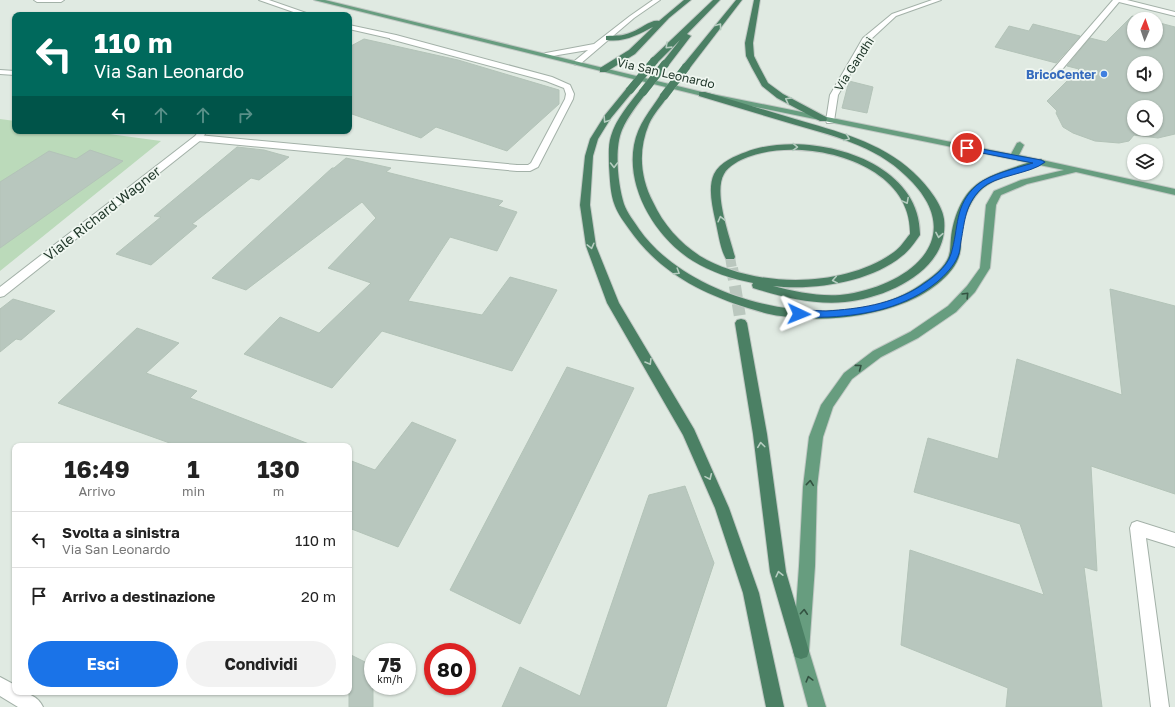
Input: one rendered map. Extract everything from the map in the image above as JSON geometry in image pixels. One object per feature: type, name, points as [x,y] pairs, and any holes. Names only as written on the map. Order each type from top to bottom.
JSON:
[{"type":"highway","points":[[603,70],[632,52],[667,17],[688,0]]},
{"type":"highway","points":[[717,0],[631,107],[615,136],[614,179],[620,206],[639,238],[668,266],[699,285],[728,299],[777,312],[810,315],[872,309],[902,300],[923,288],[944,272],[954,256],[963,209],[969,198],[980,186],[994,179],[1041,162]]},
{"type":"highway","points":[[702,94],[841,136],[889,158],[910,174],[925,190],[937,208],[940,223],[938,241],[928,260],[907,278],[879,290],[846,298],[815,298],[782,293],[752,283],[704,263],[681,247],[657,221],[644,197],[638,176],[636,158],[639,139],[646,122],[664,96],[739,0]]},
{"type":"highway","points":[[758,0],[749,43],[750,56],[765,84],[780,96],[826,120]]},
{"type":"highway","points":[[704,15],[670,44],[654,61],[608,117],[594,139],[589,156],[585,205],[591,246],[613,303],[689,433],[722,508],[751,593],[774,707]]},
{"type":"highway","points":[[609,38],[619,39],[636,33],[667,17]]},
{"type":"highway","points":[[728,273],[764,281],[793,283],[821,282],[849,278],[875,267],[897,255],[915,235],[914,216],[904,196],[889,179],[866,163],[839,152],[814,148],[793,147],[770,148],[750,152],[733,161],[718,174],[715,193],[730,257]]},
{"type":"highway","points":[[741,323],[760,434],[778,572],[801,651]]},
{"type":"main road","name":"Via San Leonardo","points":[[317,0],[702,94],[1041,162],[1175,192]]},
{"type":"main road","points":[[1013,157],[1020,145]]},
{"type":"main road","points":[[817,707],[801,651],[807,566],[810,487],[816,437],[827,405],[848,376],[877,354],[914,335],[952,310],[972,290],[985,268],[991,205],[997,193],[1007,188],[1052,174],[1079,170]]},
{"type":"main road","points":[[1160,188],[1161,180]]},
{"type":"street","points":[[37,0],[61,0]]},
{"type":"street","points":[[262,0],[300,12]]},
{"type":"street","points":[[576,63],[657,0]]},
{"type":"street","name":"Via Gandhi","points":[[826,120],[834,94],[866,40],[894,15],[938,0]]},
{"type":"street","points":[[1051,77],[1118,0],[1175,14]]},
{"type":"street","points":[[1152,8],[1160,0]]},
{"type":"street","points":[[200,134],[505,167],[530,168],[535,165],[569,99],[570,94],[567,87],[549,79],[393,37],[352,28]]},
{"type":"street","points":[[546,55],[579,50],[600,44]]},
{"type":"street","points":[[0,72],[12,73]]},
{"type":"street","name":"Viale Richard Wagner","points":[[0,293],[200,134]]},
{"type":"street","points":[[1160,707],[1137,528],[1175,540]]},
{"type":"street","points":[[0,686],[12,693]]},
{"type":"street","points":[[15,695],[34,707]]},
{"type":"green space","points":[[0,119],[12,121],[12,134],[109,134],[161,141],[0,271]]},
{"type":"building","name":"BricoCenter","points":[[1127,21],[1127,48],[1163,48],[1163,24],[1175,27],[1175,134],[1158,138],[1142,136],[1163,136],[1163,100],[1127,100],[1127,136],[1133,136],[1129,141],[1119,143],[1095,141],[1073,133],[1063,127],[1056,113],[1057,111],[1047,101],[1079,69],[1067,66],[1090,38],[1106,42]]},
{"type":"building","points":[[1033,24],[1080,36],[1056,63],[995,47],[1009,26],[1029,31]]},
{"type":"building","points":[[364,39],[458,60],[559,90],[559,104],[507,151],[436,127],[421,138],[352,114],[352,45]]},
{"type":"building","points":[[849,81],[873,87],[867,113],[842,108]]},
{"type":"building","points":[[237,147],[264,150],[289,157],[259,180],[251,178],[192,224],[197,226],[151,265],[116,254],[161,217],[154,216]]},
{"type":"building","points":[[90,150],[123,161],[0,248],[0,182],[49,151],[76,159]]},
{"type":"building","points":[[346,158],[391,168],[386,172],[503,201],[498,206],[517,212],[497,251],[450,237],[408,301],[482,315],[510,277],[557,290],[512,371],[382,331],[332,388],[244,354],[280,317],[319,333],[371,283],[328,268],[376,218],[362,202],[246,290],[212,278],[332,168]]},
{"type":"building","points":[[1110,289],[1175,306],[1175,494],[1091,466],[1097,571],[1084,567],[1102,707],[1006,707],[1008,688],[901,645],[910,550],[1044,595],[1020,524],[914,492],[928,438],[998,459],[1017,359],[1122,395]]},
{"type":"building","points":[[13,299],[55,311],[21,340],[16,339],[0,352],[0,309]]},
{"type":"building","points":[[137,328],[179,343],[146,373],[197,391],[190,398],[306,443],[170,443],[58,403]]},
{"type":"building","points":[[567,367],[634,388],[520,624],[450,590]]},
{"type":"building","points":[[412,422],[456,440],[398,547],[352,529],[352,461],[375,470]]},
{"type":"building","points":[[685,486],[714,563],[666,707],[502,707],[520,667],[580,696],[649,495]]},
{"type":"building","points":[[352,656],[364,662],[364,695],[373,695],[373,707],[349,707],[349,695],[352,695]]},
{"type":"tunnel","points":[[730,257],[732,269]]},
{"type":"tunnel","points":[[732,268],[741,323]]},
{"type":"place","name":"BricoCenter","points":[[1104,74]]},
{"type":"route","points":[[799,314],[810,315],[842,313],[872,309],[902,300],[923,288],[944,272],[954,256],[963,209],[969,198],[980,186],[994,179],[1041,162],[967,148]]}]
